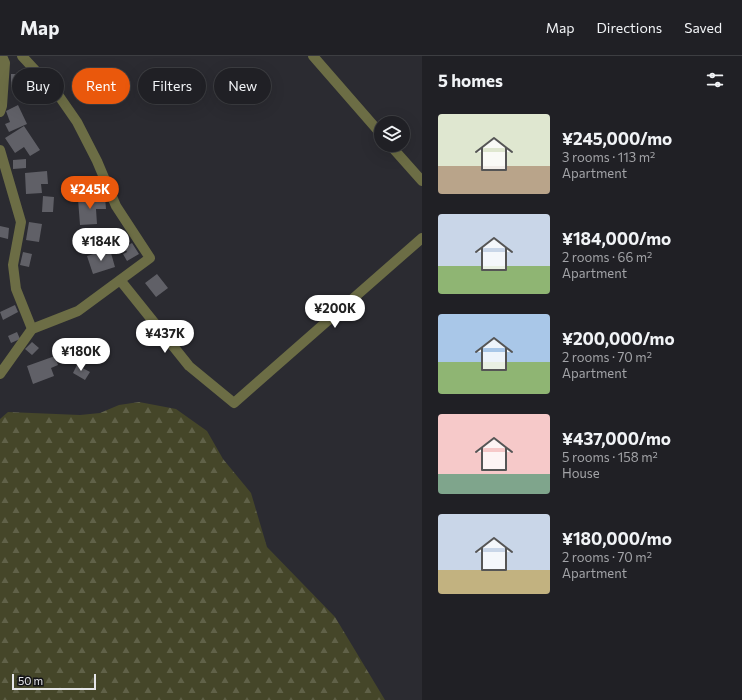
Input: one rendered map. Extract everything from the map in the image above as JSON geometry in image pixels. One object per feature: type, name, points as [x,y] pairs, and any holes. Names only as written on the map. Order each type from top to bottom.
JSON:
[{"type":"street","points":[[0,112],[2,106],[4,59],[21,56],[60,96],[77,122],[97,161],[116,206],[150,258],[78,311],[32,329],[0,374]]},
{"type":"street","points":[[313,56],[374,126]]},
{"type":"street","points":[[0,150],[21,222],[13,265],[16,289],[32,329]]},
{"type":"street","points":[[396,152],[422,181]]},
{"type":"street","points":[[120,280],[189,366],[234,403],[422,238]]},
{"type":"green space","points":[[139,402],[176,409],[207,431],[223,459],[251,493],[267,547],[335,617],[385,700],[0,700],[0,419],[8,412],[80,415],[100,413],[119,405]]},
{"type":"building","points":[[11,74],[12,74],[12,87]]},
{"type":"building","points":[[18,105],[27,124],[9,132],[5,124],[10,122],[6,111]]},
{"type":"building","points":[[24,126],[40,150],[30,156],[24,147],[15,153],[5,138]]},
{"type":"building","points":[[26,159],[26,168],[13,169],[13,160]]},
{"type":"building","points":[[47,171],[48,184],[41,184],[42,193],[26,194],[25,173]]},
{"type":"building","points":[[100,186],[101,193],[80,195],[80,188]]},
{"type":"building","points":[[43,196],[54,197],[53,212],[42,212]]},
{"type":"building","points":[[105,197],[106,209],[96,209],[97,224],[80,225],[78,199]]},
{"type":"building","points":[[29,222],[42,224],[39,242],[26,240]]},
{"type":"building","points":[[0,226],[9,228],[8,239],[0,237]]},
{"type":"building","points":[[132,243],[139,254],[127,261],[123,254],[127,252],[124,247]]},
{"type":"building","points":[[23,252],[32,254],[29,267],[20,265]]},
{"type":"building","points":[[100,252],[101,256],[111,253],[115,267],[93,274],[87,256]]},
{"type":"building","points":[[157,274],[168,288],[156,297],[145,283]]},
{"type":"building","points":[[15,305],[18,312],[3,320],[0,312]]},
{"type":"building","points":[[17,332],[20,339],[11,343],[8,336]]},
{"type":"building","points":[[32,342],[39,348],[32,355],[25,349]]},
{"type":"building","points":[[55,356],[58,365],[51,368],[54,376],[33,384],[27,366]]},
{"type":"building","points":[[77,365],[90,372],[85,380],[73,373]]}]
